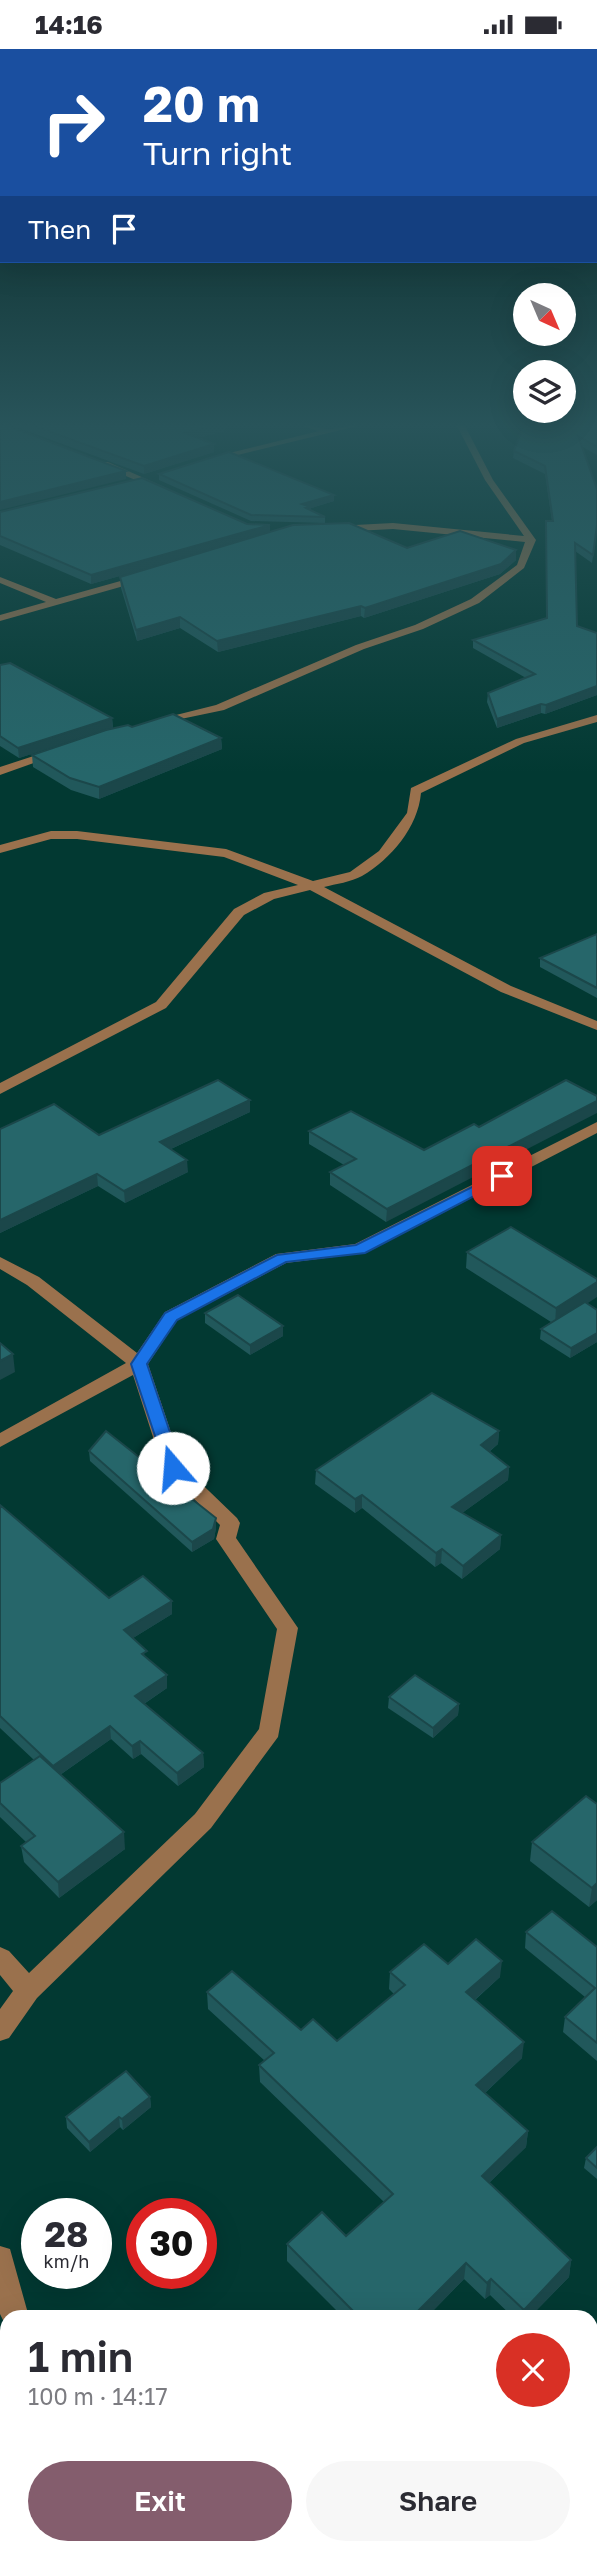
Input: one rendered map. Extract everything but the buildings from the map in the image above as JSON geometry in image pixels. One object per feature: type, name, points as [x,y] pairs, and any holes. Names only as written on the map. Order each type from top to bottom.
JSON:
[{"type":"street","points":[[141,727],[220,708],[475,601],[521,566],[531,540],[521,539]]},
{"type":"street","points":[[0,618],[160,573]]},
{"type":"street","points":[[0,580],[57,603]]},
{"type":"street","points":[[0,1089],[161,1005],[239,912],[269,896],[355,875],[384,854],[413,813],[415,791],[520,741],[597,718]]},
{"type":"street","points":[[0,771],[64,750]]},
{"type":"street","points":[[0,849],[51,835],[104,837],[226,853],[313,887],[506,989],[597,1026]]},
{"type":"street","points":[[0,1441],[139,1364],[171,1316],[282,1258],[359,1249],[597,1127]]},
{"type":"street","points":[[0,1262],[33,1281],[139,1364],[173,1468],[230,1523],[226,1539],[288,1628],[270,1731],[203,1821],[28,1990],[0,2029]]},
{"type":"street","points":[[0,1958],[28,1990]]},
{"type":"street","points":[[0,2259],[13,2310]]},
{"type":"route","points":[[173,1468],[139,1364],[171,1316],[282,1258],[359,1249],[502,1176]]}]
